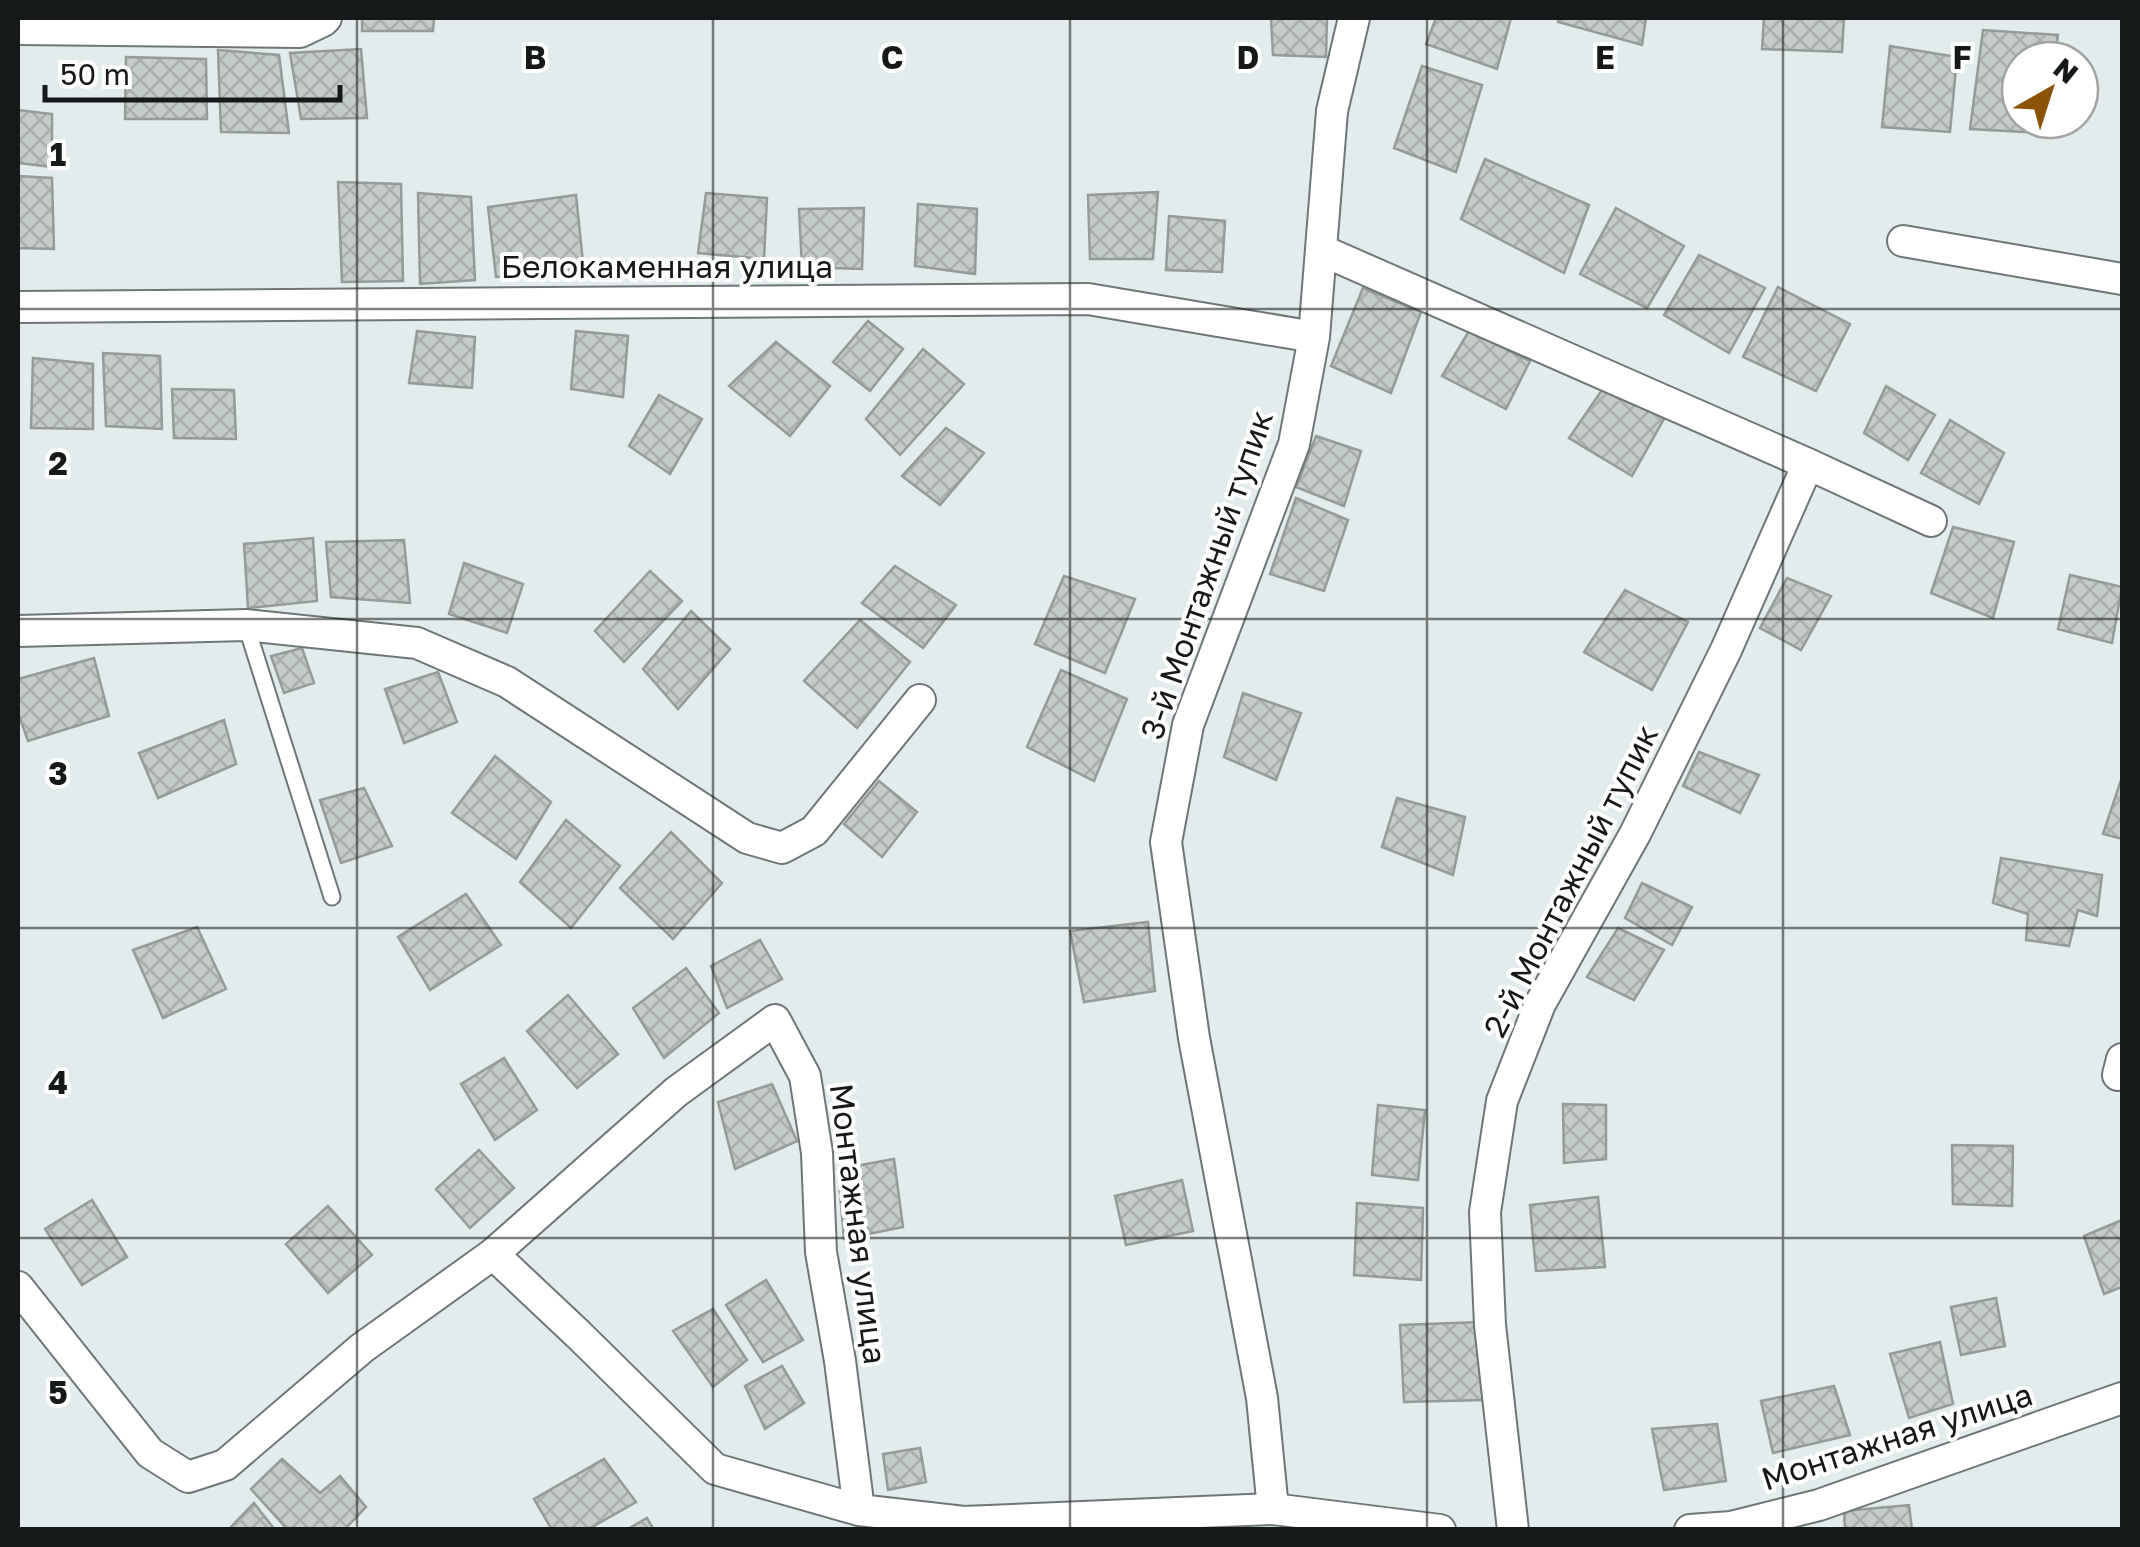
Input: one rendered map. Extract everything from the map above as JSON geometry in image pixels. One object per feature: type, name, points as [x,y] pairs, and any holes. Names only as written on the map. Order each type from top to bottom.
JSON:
[{"type":"street","name":"3-й Монтажный тупик","points":[[1273,1508],[1262,1398],[1194,1038],[1166,842],[1188,725],[1294,444],[1314,336],[1332,111],[1354,18]]},
{"type":"street","points":[[18,29],[300,32],[324,20]]},
{"type":"street","points":[[1904,241],[2122,278]]},
{"type":"street","points":[[1321,250],[1931,521]]},
{"type":"street","name":"Белокаменная улица","points":[[18,307],[1088,299],[1314,336]]},
{"type":"street","name":"2-й Монтажный тупик","points":[[1513,1530],[1490,1325],[1485,1212],[1502,1101],[1540,1004],[1635,834],[1726,650],[1808,464]]},
{"type":"street","points":[[18,631],[246,626],[417,643],[507,682],[748,838],[782,848],[814,831],[920,700]]},
{"type":"street","name":"Монтажная улица","points":[[18,1287],[150,1453],[188,1476],[224,1465],[362,1348],[493,1254],[676,1092],[775,1020],[805,1076],[818,1152],[821,1252],[840,1360],[858,1510]]},
{"type":"street","points":[[493,1254],[580,1334],[715,1469],[858,1510],[964,1522],[1273,1508],[1440,1530]]},
{"type":"street","name":"Монтажная улица","points":[[1690,1530],[1730,1528],[1820,1505],[2122,1398]]},
{"type":"lane","points":[[246,626],[332,898]]},
{"type":"building","points":[[362,18],[434,18],[433,31],[362,31]]},
{"type":"building","points":[[1271,18],[1327,18],[1326,57],[1273,55]]},
{"type":"building","points":[[1436,18],[1511,18],[1497,69],[1426,44]]},
{"type":"building","points":[[1560,18],[1646,18],[1642,45],[1558,22]]},
{"type":"building","points":[[1764,18],[1844,18],[1842,52],[1762,49]]},
{"type":"building","points":[[1983,30],[2058,35],[2057,40],[2000,40],[2000,131],[1970,129]]},
{"type":"building","points":[[1890,46],[1957,57],[1950,132],[1882,127]]},
{"type":"building","points":[[361,49],[367,118],[301,119],[290,53]]},
{"type":"building","points":[[218,50],[279,55],[289,133],[221,132]]},
{"type":"building","points":[[126,57],[206,59],[207,119],[125,119]]},
{"type":"building","points":[[1422,66],[1482,85],[1456,172],[1394,148]]},
{"type":"building","points":[[18,110],[52,114],[52,167],[18,163]]},
{"type":"building","points":[[1485,159],[1589,205],[1564,273],[1461,219]]},
{"type":"building","points":[[18,176],[52,178],[54,249],[18,248]]},
{"type":"building","points":[[338,182],[401,184],[403,281],[342,282]]},
{"type":"building","points":[[1158,192],[1153,259],[1090,259],[1088,195]]},
{"type":"building","points":[[418,193],[471,197],[475,280],[420,284]]},
{"type":"building","points":[[706,193],[767,198],[764,259],[698,253]]},
{"type":"building","points":[[576,195],[584,272],[496,277],[488,207]]},
{"type":"building","points":[[918,204],[977,209],[975,274],[915,266]]},
{"type":"building","points":[[864,208],[862,269],[802,267],[799,209]]},
{"type":"building","points":[[1616,208],[1684,246],[1647,308],[1580,274]]},
{"type":"building","points":[[1169,216],[1225,221],[1222,272],[1166,270]]},
{"type":"building","points":[[1699,255],[1765,288],[1729,353],[1664,315]]},
{"type":"building","points":[[1778,287],[1850,324],[1816,391],[1743,357]]},
{"type":"building","points":[[1363,288],[1421,312],[1391,393],[1331,366]]},
{"type":"building","points":[[868,321],[903,349],[870,391],[833,362]]},
{"type":"building","points":[[417,331],[475,337],[472,388],[409,383]]},
{"type":"building","points":[[576,331],[628,336],[623,397],[571,389]]},
{"type":"building","points":[[1469,331],[1530,361],[1506,409],[1442,376]]},
{"type":"building","points":[[776,342],[830,386],[790,436],[729,386]]},
{"type":"building","points":[[923,349],[964,384],[900,455],[866,419]]},
{"type":"building","points":[[103,353],[160,356],[162,429],[106,426]]},
{"type":"building","points":[[33,358],[93,364],[93,429],[31,428]]},
{"type":"building","points":[[1886,386],[1935,415],[1908,460],[1864,433]]},
{"type":"building","points":[[1604,387],[1665,417],[1632,476],[1569,438]]},
{"type":"building","points":[[172,389],[234,390],[236,439],[174,438]]},
{"type":"building","points":[[659,395],[702,419],[670,474],[629,446]]},
{"type":"building","points":[[1950,420],[2004,453],[1979,504],[1921,473]]},
{"type":"building","points":[[946,428],[984,453],[940,505],[902,476]]},
{"type":"building","points":[[1316,436],[1361,451],[1344,506],[1296,487]]},
{"type":"building","points":[[1296,498],[1348,520],[1324,591],[1270,574]]},
{"type":"building","points":[[1953,527],[2014,542],[1993,618],[1931,593]]},
{"type":"building","points":[[313,538],[317,601],[248,608],[244,544]]},
{"type":"building","points":[[404,540],[410,603],[331,597],[326,542]]},
{"type":"building","points":[[464,563],[523,584],[507,633],[449,614]]},
{"type":"building","points":[[895,566],[956,605],[923,648],[862,603]]},
{"type":"building","points":[[650,571],[682,601],[624,662],[595,631]]},
{"type":"building","points":[[2070,575],[2122,587],[2112,643],[2058,629]]},
{"type":"building","points":[[1064,576],[1135,599],[1105,673],[1035,644]]},
{"type":"building","points":[[1787,578],[1831,596],[1801,650],[1760,628]]},
{"type":"building","points":[[1625,590],[1688,622],[1652,690],[1584,652]]},
{"type":"building","points":[[691,611],[730,649],[678,709],[643,669]]},
{"type":"building","points":[[860,620],[910,662],[857,728],[804,681]]},
{"type":"building","points":[[302,648],[314,683],[284,693],[271,656]]},
{"type":"building","points":[[94,658],[109,716],[28,741],[18,713],[18,679]]},
{"type":"building","points":[[1061,670],[1127,699],[1094,781],[1027,747]]},
{"type":"building","points":[[438,672],[457,722],[404,743],[385,689]]},
{"type":"building","points":[[1243,693],[1301,713],[1276,780],[1224,757]]},
{"type":"building","points":[[224,720],[236,764],[158,798],[139,753]]},
{"type":"building","points":[[1699,752],[1759,775],[1740,813],[1683,786]]},
{"type":"building","points":[[495,756],[551,802],[516,859],[452,813]]},
{"type":"building","points":[[2122,777],[2122,839],[2103,834]]},
{"type":"building","points":[[879,781],[917,812],[882,857],[844,824]]},
{"type":"building","points":[[364,788],[392,846],[341,863],[320,800]]},
{"type":"building","points":[[1397,798],[1465,817],[1453,875],[1382,847]]},
{"type":"building","points":[[566,820],[620,866],[571,928],[520,882]]},
{"type":"building","points":[[671,832],[722,883],[673,939],[620,888]]},
{"type":"building","points":[[2001,858],[2102,875],[2097,916],[2078,910],[2069,946],[2026,940],[2028,914],[1993,903]]},
{"type":"building","points":[[1642,883],[1692,907],[1672,945],[1625,918]]},
{"type":"building","points":[[466,894],[501,945],[430,990],[398,937]]},
{"type":"building","points":[[1148,922],[1155,991],[1084,1002],[1070,931]]},
{"type":"building","points":[[197,927],[226,989],[163,1018],[133,950]]},
{"type":"building","points":[[1618,928],[1664,950],[1634,1000],[1587,977]]},
{"type":"building","points":[[760,940],[782,979],[727,1008],[711,966]]},
{"type":"building","points":[[686,968],[719,1013],[664,1058],[633,1008]]},
{"type":"building","points":[[568,995],[618,1054],[577,1088],[527,1031]]},
{"type":"building","points":[[504,1058],[537,1110],[495,1140],[461,1084]]},
{"type":"building","points":[[772,1084],[797,1141],[735,1169],[718,1102]]},
{"type":"building","points":[[1563,1104],[1606,1105],[1606,1159],[1564,1163]]},
{"type":"building","points":[[1378,1105],[1425,1110],[1418,1180],[1372,1175]]},
{"type":"building","points":[[1952,1145],[2013,1146],[2012,1206],[1953,1204]]},
{"type":"building","points":[[479,1150],[514,1188],[470,1228],[436,1189]]},
{"type":"building","points":[[894,1159],[903,1227],[844,1239],[838,1169]]},
{"type":"building","points":[[1182,1180],[1193,1231],[1126,1245],[1115,1196]]},
{"type":"building","points":[[1598,1197],[1605,1267],[1536,1271],[1530,1205]]},
{"type":"building","points":[[92,1200],[127,1257],[82,1285],[45,1229]]},
{"type":"building","points":[[1357,1203],[1423,1208],[1421,1280],[1354,1275]]},
{"type":"building","points":[[328,1206],[372,1255],[328,1293],[286,1244]]},
{"type":"building","points":[[2122,1220],[2122,1287],[2104,1294],[2084,1236]]},
{"type":"building","points":[[766,1280],[803,1340],[763,1362],[726,1305]]},
{"type":"building","points":[[1996,1298],[2005,1346],[1961,1355],[1951,1307]]},
{"type":"building","points":[[713,1309],[747,1360],[713,1387],[673,1331]]},
{"type":"building","points":[[1480,1322],[1484,1400],[1404,1402],[1400,1325]]},
{"type":"building","points":[[1940,1342],[1953,1404],[1909,1418],[1890,1354]]},
{"type":"building","points":[[782,1366],[804,1403],[765,1429],[745,1386]]},
{"type":"building","points":[[1834,1386],[1850,1435],[1773,1453],[1761,1401]]},
{"type":"building","points":[[1717,1424],[1726,1481],[1664,1490],[1652,1429]]},
{"type":"building","points":[[920,1448],[926,1482],[888,1490],[883,1454]]},
{"type":"building","points":[[282,1459],[320,1493],[340,1476],[366,1507],[344,1530],[288,1530],[251,1489]]},
{"type":"building","points":[[604,1459],[636,1502],[587,1530],[552,1530],[534,1499]]},
{"type":"building","points":[[254,1503],[275,1530],[228,1530]]},
{"type":"building","points":[[1909,1505],[1912,1530],[1845,1530],[1844,1511]]},
{"type":"building","points":[[647,1518],[654,1530],[626,1530]]}]
